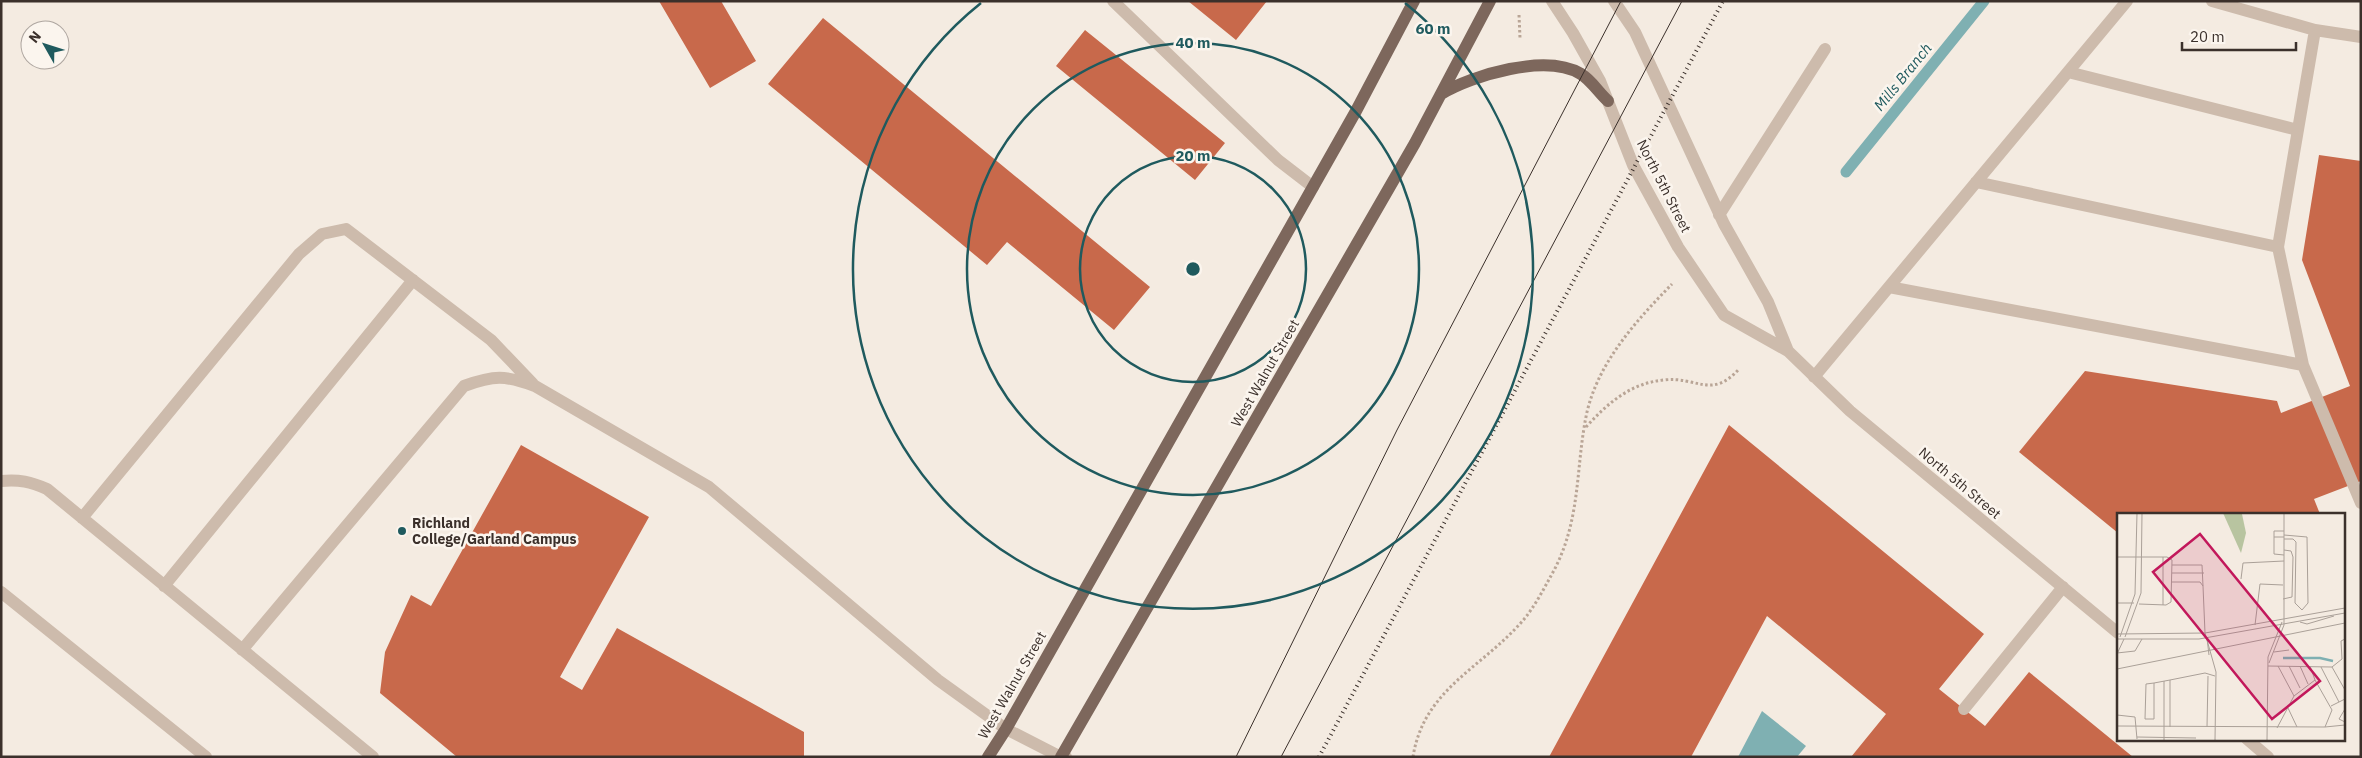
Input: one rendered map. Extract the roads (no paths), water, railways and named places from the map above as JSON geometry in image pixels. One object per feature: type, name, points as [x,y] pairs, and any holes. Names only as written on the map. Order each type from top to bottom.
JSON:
[{"type":"main road","name":"West Walnut Street","points":[[988,757],[1006,729],[1313,187],[1414,1]]},
{"type":"main road","name":"West Walnut Street","points":[[1061,757],[1367,228],[1490,1]]},
{"type":"main road","points":[[1441,94],[1454,86],[1496,72],[1537,66],[1566,68],[1582,74],[1608,101]]},
{"type":"street","points":[[1113,1],[1264,146],[1313,187]]},
{"type":"street","name":"North 5th Street","points":[[1552,1],[1573,33],[1600,81],[1633,165],[1678,248],[1724,315],[1788,350],[1850,411],[2117,632]]},
{"type":"street","name":"North 5th Street","points":[[1614,1],[1635,32],[1719,216],[1768,302],[1788,350]]},
{"type":"street","points":[[1814,377],[2126,1]]},
{"type":"street","points":[[2212,1],[2316,30],[2361,37]]},
{"type":"street","points":[[2316,30],[2278,247],[2303,365],[2361,503]]},
{"type":"street","points":[[1719,216],[1825,49]]},
{"type":"street","points":[[2068,72],[2298,130]]},
{"type":"street","points":[[1976,182],[2278,247]]},
{"type":"street","points":[[82,518],[298,254],[322,234],[346,229],[491,340],[535,386]]},
{"type":"street","points":[[164,586],[413,280]]},
{"type":"street","points":[[1889,287],[2303,365]]},
{"type":"street","points":[[242,650],[464,386],[487,378],[511,378],[535,386],[710,487],[938,680],[1006,729],[1061,757],[1066,757]]},
{"type":"street","points":[[1,481],[32,482],[47,489],[373,757]]},
{"type":"street","points":[[1964,709],[2064,588]]},
{"type":"street","points":[[1,592],[206,757]]},
{"type":"street","points":[[2248,740],[2268,757]]},
{"type":"water","points":[[1762,711],[1806,746],[1797,757],[1738,757]]},
{"type":"waterway","name":"Mills Branch","points":[[1846,172],[1984,1]]},
{"type":"tram line","points":[[1236,757],[1397,430],[1621,1]]},
{"type":"tram line","points":[[1281,757],[1682,1]]},
{"type":"railway","points":[[1319,757],[1723,1]]},
{"type":"place","name":"Richland College/Garland Campus","points":[[402,531]]}]
